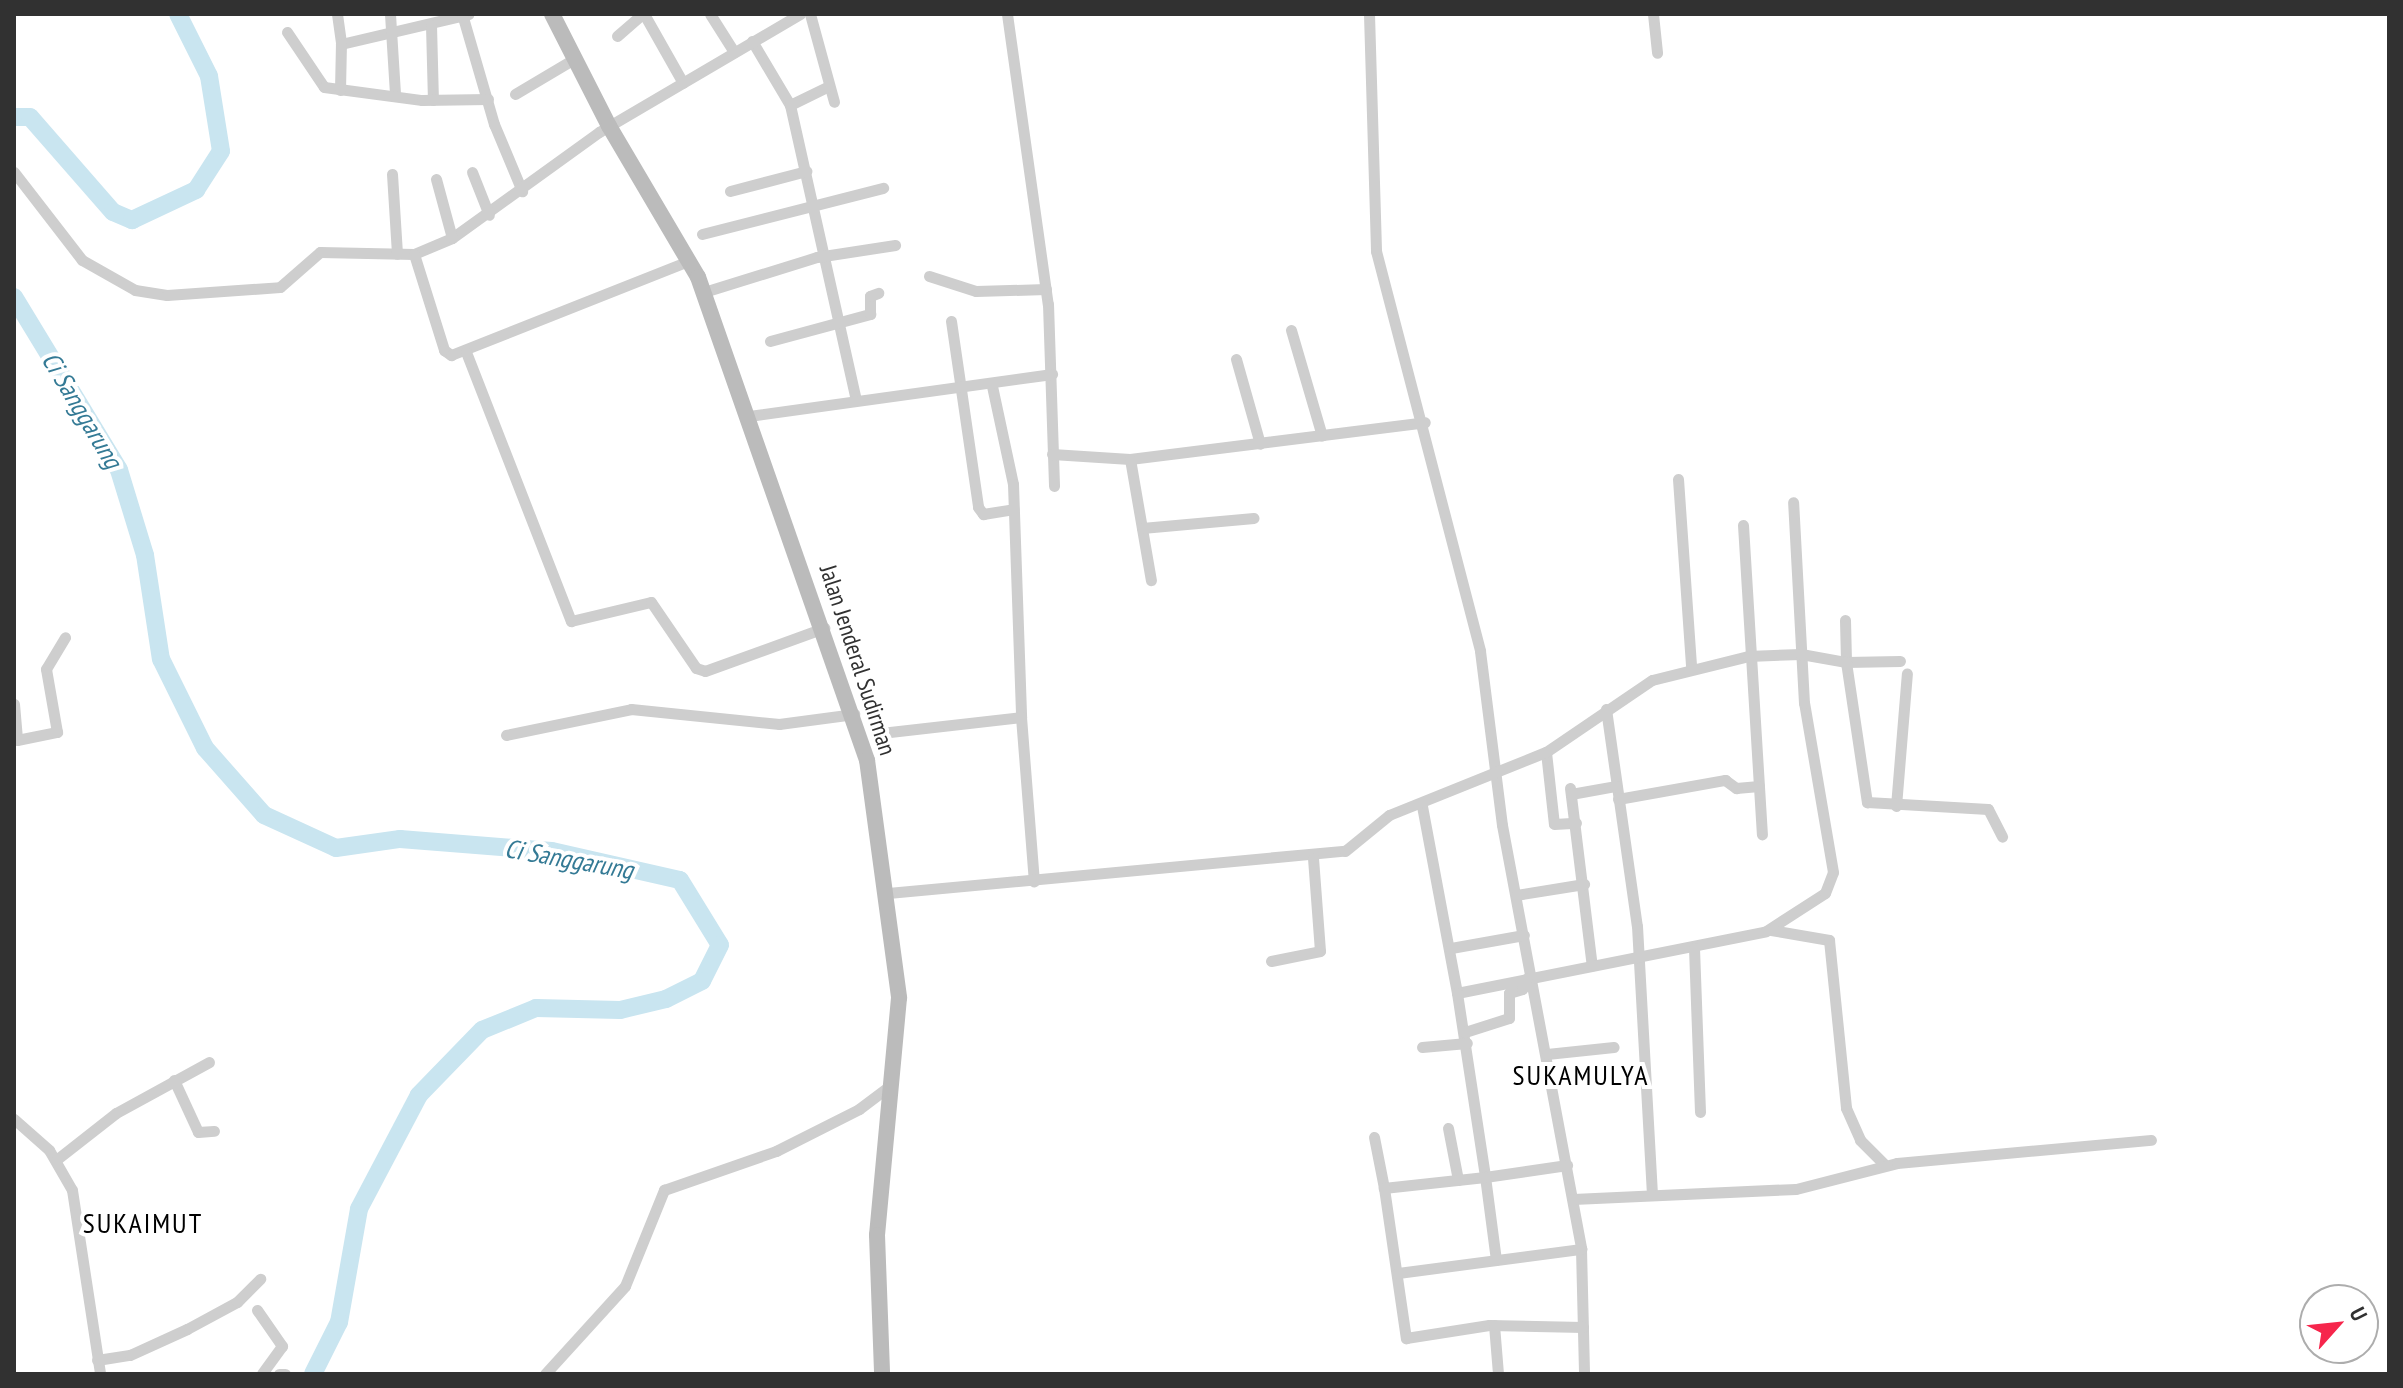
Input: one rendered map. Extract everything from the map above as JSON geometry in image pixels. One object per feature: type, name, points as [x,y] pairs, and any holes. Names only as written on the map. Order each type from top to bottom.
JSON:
[{"type":"main road","name":"Jalan Jenderal Sudirman","points":[[552,14],[609,126],[704,292],[854,714],[876,799],[899,998],[896,1081],[877,1235],[882,1374]]},
{"type":"street","points":[[337,14],[341,44],[340,90]]},
{"type":"street","points":[[390,14],[395,94]]},
{"type":"street","points":[[710,14],[734,52]]},
{"type":"street","points":[[14,172],[82,260],[144,293],[266,290],[296,279],[320,252],[414,254],[452,238],[489,215],[609,126],[800,14]]},
{"type":"street","points":[[810,14],[834,102]]},
{"type":"street","points":[[1007,14],[1046,289],[1052,374],[1054,486]]},
{"type":"street","points":[[1369,14],[1376,251],[1425,422],[1480,651],[1494,774],[1581,1249],[1584,1374]]},
{"type":"street","points":[[1653,14],[1657,53]]},
{"type":"street","points":[[341,44],[465,15],[488,101],[522,191]]},
{"type":"street","points":[[617,36],[645,17],[683,83]]},
{"type":"street","points":[[431,25],[433,100]]},
{"type":"street","points":[[287,32],[314,79],[340,90],[433,100],[488,101]]},
{"type":"street","points":[[752,41],[790,105],[843,322],[856,400]]},
{"type":"street","points":[[515,94],[577,64]]},
{"type":"street","points":[[790,105],[829,86]]},
{"type":"street","points":[[730,191],[806,171]]},
{"type":"street","points":[[472,172],[489,215]]},
{"type":"street","points":[[392,174],[397,254]]},
{"type":"street","points":[[436,179],[452,238]]},
{"type":"street","points":[[702,234],[813,201],[883,188]]},
{"type":"street","points":[[704,292],[826,256],[895,245]]},
{"type":"street","points":[[414,254],[444,350],[466,352],[689,261]]},
{"type":"street","points":[[929,276],[976,291],[1046,289]]},
{"type":"street","points":[[770,341],[870,314],[870,296],[878,293]]},
{"type":"street","points":[[951,321],[978,507],[983,514],[1014,509]]},
{"type":"street","points":[[1291,330],[1322,436]]},
{"type":"street","points":[[466,352],[571,621],[651,602],[696,668],[705,671],[824,628]]},
{"type":"street","points":[[1236,359],[1260,444]]},
{"type":"street","points":[[749,416],[856,400],[992,386],[1052,374]]},
{"type":"street","points":[[992,386],[1014,509],[1021,717],[1034,881]]},
{"type":"street","points":[[749,416],[962,389]]},
{"type":"street","points":[[1052,454],[1130,459],[1425,422]]},
{"type":"street","points":[[1130,459],[1151,580]]},
{"type":"street","points":[[1678,479],[1691,666]]},
{"type":"street","points":[[1457,993],[1694,948],[1771,929],[1825,893],[1832,880],[1801,654],[1793,502]]},
{"type":"street","points":[[1142,528],[1254,518]]},
{"type":"street","points":[[1743,525],[1748,656],[1762,834]]},
{"type":"street","points":[[1845,620],[1846,662],[1865,798],[1876,806],[1988,809],[2002,837]]},
{"type":"street","points":[[14,704],[17,740],[57,732],[46,669],[65,637]]},
{"type":"street","points":[[888,893],[1313,858],[1345,851],[1381,819],[1422,806],[1546,752],[1652,680],[1691,666],[1748,656],[1801,654],[1846,662],[1900,661]]},
{"type":"street","points":[[1896,806],[1907,673]]},
{"type":"street","points":[[506,735],[631,709],[779,724],[854,714]]},
{"type":"street","points":[[1606,709],[1639,959],[1652,1193]]},
{"type":"street","points":[[881,733],[1021,717]]},
{"type":"street","points":[[1546,752],[1554,824],[1576,823]]},
{"type":"street","points":[[1592,966],[1570,791],[1617,792],[1725,780],[1736,788],[1759,786]]},
{"type":"street","points":[[1422,806],[1466,1038],[1496,1260]]},
{"type":"street","points":[[1271,961],[1320,951],[1313,858]]},
{"type":"street","points":[[1516,895],[1584,884]]},
{"type":"street","points":[[1771,929],[1829,940],[1846,1108],[1860,1140],[1885,1165]]},
{"type":"street","points":[[1451,948],[1524,935]]},
{"type":"street","points":[[1694,948],[1700,1112]]},
{"type":"street","points":[[1422,1047],[1466,1038],[1509,1018],[1509,993],[1522,989],[1529,978]]},
{"type":"street","points":[[1547,1054],[1614,1047]]},
{"type":"street","points":[[56,1160],[116,1113],[209,1062]]},
{"type":"street","points":[[174,1080],[198,1132],[214,1131]]},
{"type":"street","points":[[545,1374],[631,1277],[664,1190],[787,1145],[859,1109],[896,1081]]},
{"type":"street","points":[[14,1119],[56,1160],[82,1230],[100,1374]]},
{"type":"street","points":[[1448,1128],[1458,1180]]},
{"type":"street","points":[[1374,1137],[1406,1338],[1494,1325],[1583,1327]]},
{"type":"street","points":[[1573,1199],[1652,1193],[1796,1189],[1885,1165],[2151,1140]]},
{"type":"street","points":[[1384,1188],[1567,1165]]},
{"type":"street","points":[[1398,1273],[1581,1249]]},
{"type":"street","points":[[97,1360],[130,1355],[187,1329],[237,1302],[260,1279]]},
{"type":"street","points":[[257,1310],[282,1346],[262,1374]]},
{"type":"street","points":[[1494,1325],[1498,1374]]},
{"type":"street","points":[[279,1374],[285,1374]]},
{"type":"waterway","name":"Ci Sanggarung","points":[[14,117],[30,117],[113,212],[132,220],[196,190],[221,151],[209,76],[178,14]]},
{"type":"waterway","name":"Ci Sanggarung","points":[[14,297],[119,470],[145,555],[161,659],[205,748],[264,815],[336,848],[400,839],[552,851],[680,880],[720,945],[702,981],[666,999],[620,1010],[536,1008],[482,1030],[419,1095],[359,1209],[339,1322],[313,1374]]},
{"type":"district","name":"SUKAMULYA","points":[[1581,1075]]},
{"type":"district","name":"SUKAIMUT","points":[[143,1223]]}]
